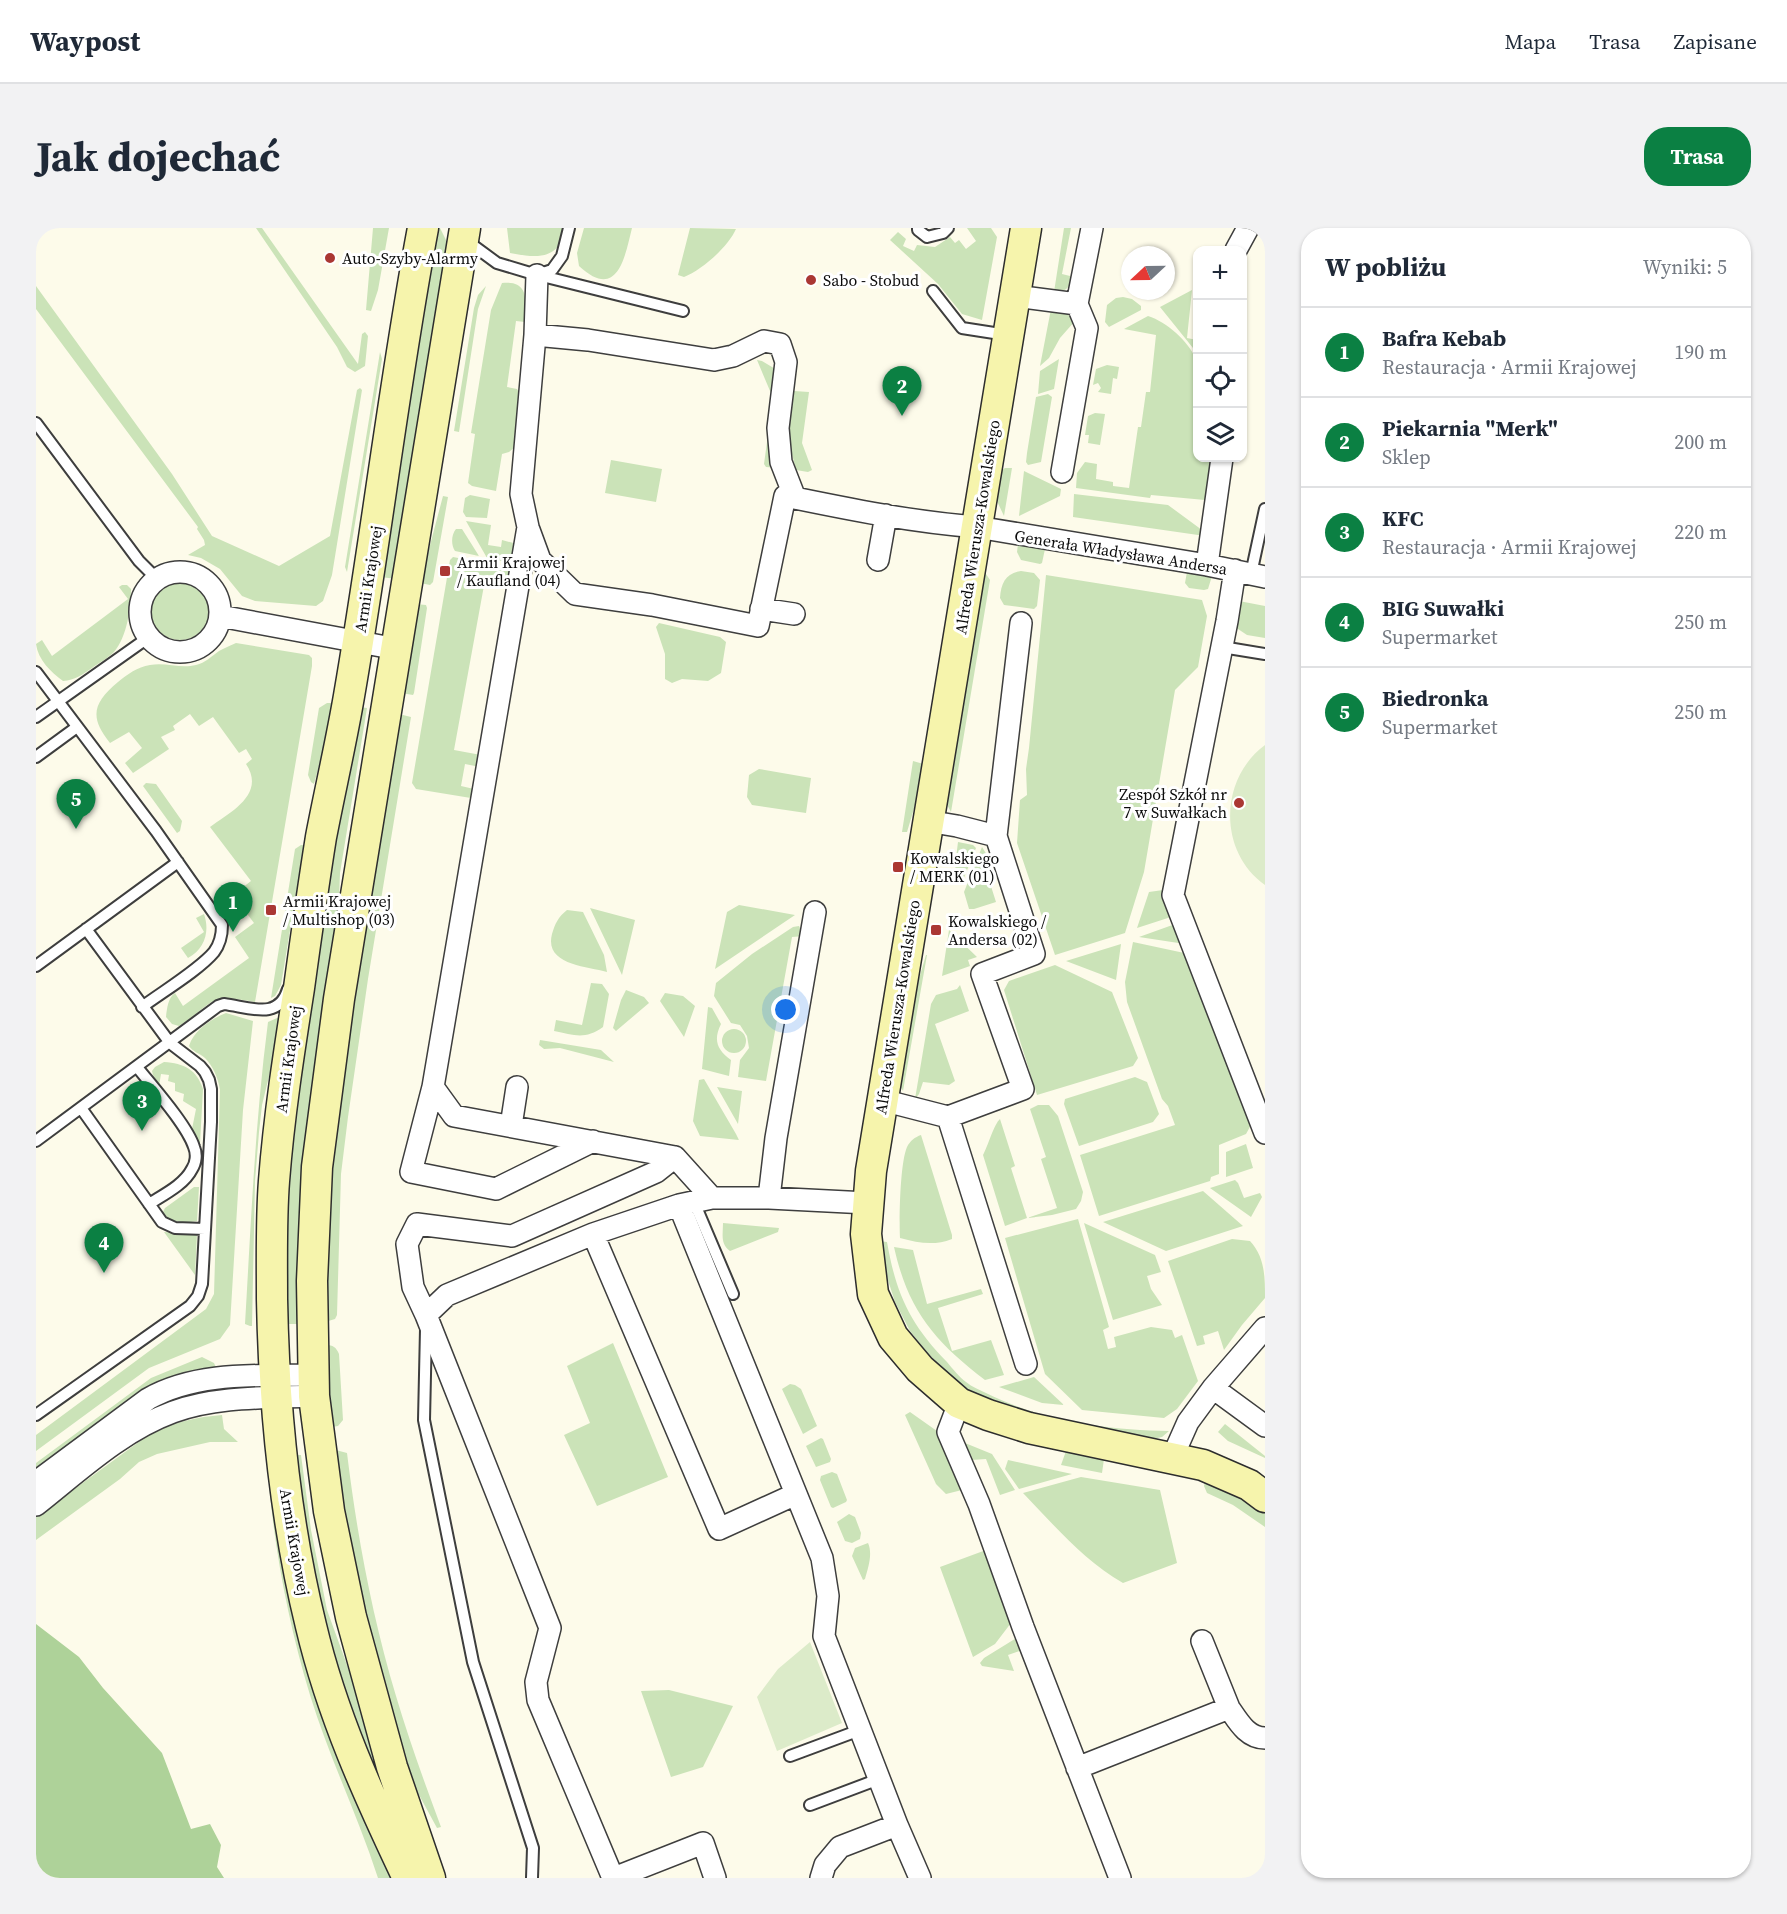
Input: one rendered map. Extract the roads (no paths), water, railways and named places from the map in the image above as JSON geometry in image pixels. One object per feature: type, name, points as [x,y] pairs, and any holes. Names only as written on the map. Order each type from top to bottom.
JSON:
[{"type":"main road","name":"Armii Krajowej","points":[[408,1878],[359,1774],[337,1716],[310,1625],[285,1485],[276,1387],[271,1240],[279,1120],[321,837],[368,584],[404,330],[423,228]]},
{"type":"main road","name":"Alfreda Wierusza-Kowalskiego","points":[[1026,228],[927,821],[867,1203],[866,1234],[873,1294],[893,1337],[920,1369],[959,1403],[1029,1428],[1203,1465],[1249,1485],[1265,1497]]},
{"type":"main road","points":[[430,1878],[392,1767],[351,1617],[329,1511],[314,1385],[312,1281],[317,1167],[339,999],[397,649],[462,231]]},
{"type":"street","points":[[1062,472],[1087,328],[1077,304],[1092,228]]},
{"type":"street","points":[[1238,246],[1248,228]]},
{"type":"street","points":[[537,275],[535,335],[521,494],[528,527],[540,560],[575,594],[652,604],[758,626],[785,496],[795,498]]},
{"type":"street","points":[[1014,296],[1077,304]]},
{"type":"street","points":[[535,335],[588,340],[714,360],[733,356],[764,341],[780,344],[786,362],[778,428],[781,462],[795,498]]},
{"type":"street","points":[[1207,565],[1221,462]]},
{"type":"street","name":"Generała Władysława Andersa","points":[[795,498],[1250,574]]},
{"type":"street","points":[[878,560],[886,515]]},
{"type":"street","points":[[528,527],[433,1087],[411,1172],[496,1189],[593,1141]]},
{"type":"street","points":[[174,572],[192,573],[201,577],[214,590],[220,607],[220,616],[211,638],[202,646],[191,651],[180,652],[168,650],[149,637],[143,627],[141,606],[149,586],[157,579],[174,572]]},
{"type":"street","points":[[1250,574],[1222,647],[1173,895],[1265,1133]]},
{"type":"street","points":[[761,609],[794,615]]},
{"type":"street","points":[[220,616],[397,649]]},
{"type":"street","points":[[882,1100],[948,1117],[1023,1089],[982,974],[1034,954],[996,836],[1021,623]]},
{"type":"street","points":[[927,821],[996,836]]},
{"type":"street","points":[[769,1198],[776,1138],[815,912]]},
{"type":"street","points":[[433,1087],[454,1116],[675,1156]]},
{"type":"street","points":[[511,1126],[517,1087]]},
{"type":"street","points":[[948,1117],[1026,1364]]},
{"type":"street","points":[[675,1156],[695,1202],[796,1494],[822,1558],[828,1596],[824,1636],[897,1825],[920,1878]]},
{"type":"street","points":[[675,1156],[656,1172],[512,1236],[417,1224],[407,1244],[413,1287],[550,1628],[536,1682],[538,1700],[613,1878],[703,1843],[716,1878]]},
{"type":"street","points":[[426,1315],[447,1295],[593,1234],[695,1202],[769,1198],[867,1203]]},
{"type":"street","points":[[593,1234],[718,1529],[796,1494]]},
{"type":"street","points":[[1172,1458],[1188,1422],[1213,1388],[1265,1328]]},
{"type":"street","points":[[36,1482],[148,1399],[168,1389],[202,1380],[276,1387],[314,1385]]},
{"type":"street","points":[[36,1505],[108,1449],[149,1422],[175,1411],[276,1387]]},
{"type":"street","points":[[1213,1388],[1265,1426]]},
{"type":"street","points":[[959,1403],[948,1432],[979,1504],[1023,1627],[1120,1878]]},
{"type":"street","points":[[1202,1641],[1229,1708],[1242,1728],[1259,1738],[1265,1738]]},
{"type":"street","points":[[1077,1768],[1229,1708]]},
{"type":"street","points":[[821,1878],[825,1865],[840,1847],[897,1825]]},
{"type":"lane","points":[[537,275],[552,270],[562,256],[569,228]]},
{"type":"lane","points":[[918,229],[927,237],[943,233],[948,228]]},
{"type":"lane","points":[[462,231],[497,262],[537,275],[683,311]]},
{"type":"lane","points":[[933,291],[962,328],[1009,335]]},
{"type":"lane","points":[[36,423],[139,561],[157,579]]},
{"type":"lane","points":[[1250,574],[1265,509]]},
{"type":"lane","points":[[36,717],[149,637]]},
{"type":"lane","points":[[1222,647],[1265,654]]},
{"type":"lane","points":[[36,672],[178,862],[222,925],[222,932],[214,951],[142,1007]]},
{"type":"lane","points":[[36,757],[77,727]]},
{"type":"lane","points":[[36,1141],[218,1006],[224,1004],[268,1010],[279,1005],[288,988],[312,861],[321,837]]},
{"type":"lane","points":[[36,966],[178,862]]},
{"type":"lane","points":[[36,1415],[190,1306],[198,1296],[202,1284],[211,1089],[206,1072],[170,1043],[86,929]]},
{"type":"lane","points":[[137,1067],[184,1129],[194,1146],[196,1158],[192,1169],[183,1181],[149,1204]]},
{"type":"lane","points":[[81,1108],[167,1226],[205,1229]]},
{"type":"lane","points":[[695,1202],[733,1294]]},
{"type":"lane","points":[[426,1315],[424,1420],[473,1662],[534,1848],[532,1878]]},
{"type":"lane","points":[[790,1756],[860,1730]]},
{"type":"lane","points":[[810,1805],[879,1779]]},
{"type":"place","name":"Auto-Szyby-Alarmy","points":[[330,258]]},
{"type":"place","name":"Sabo - Stobud","points":[[811,280]]},
{"type":"place","name":"Piekarnia \"Merk\"","points":[[902,416]]},
{"type":"place","name":"Armii Krajowej / Kaufland (04)","points":[[445,571]]},
{"type":"place","name":"Zespół Szkół nr 7 w Suwałkach","points":[[1239,803]]},
{"type":"place","name":"Biedronka","points":[[76,829]]},
{"type":"place","name":"Kowalskiego / MERK (01)","points":[[898,867]]},
{"type":"place","name":"Armii Krajowej / Multishop (03)","points":[[271,910]]},
{"type":"place","name":"Kowalskiego / Andersa (02)","points":[[936,930]]},
{"type":"place","name":"Bafra Kebab","points":[[233,932]]},
{"type":"place","name":"KFC","points":[[142,1131]]},
{"type":"place","name":"BIG Suwałki","points":[[104,1273]]}]
